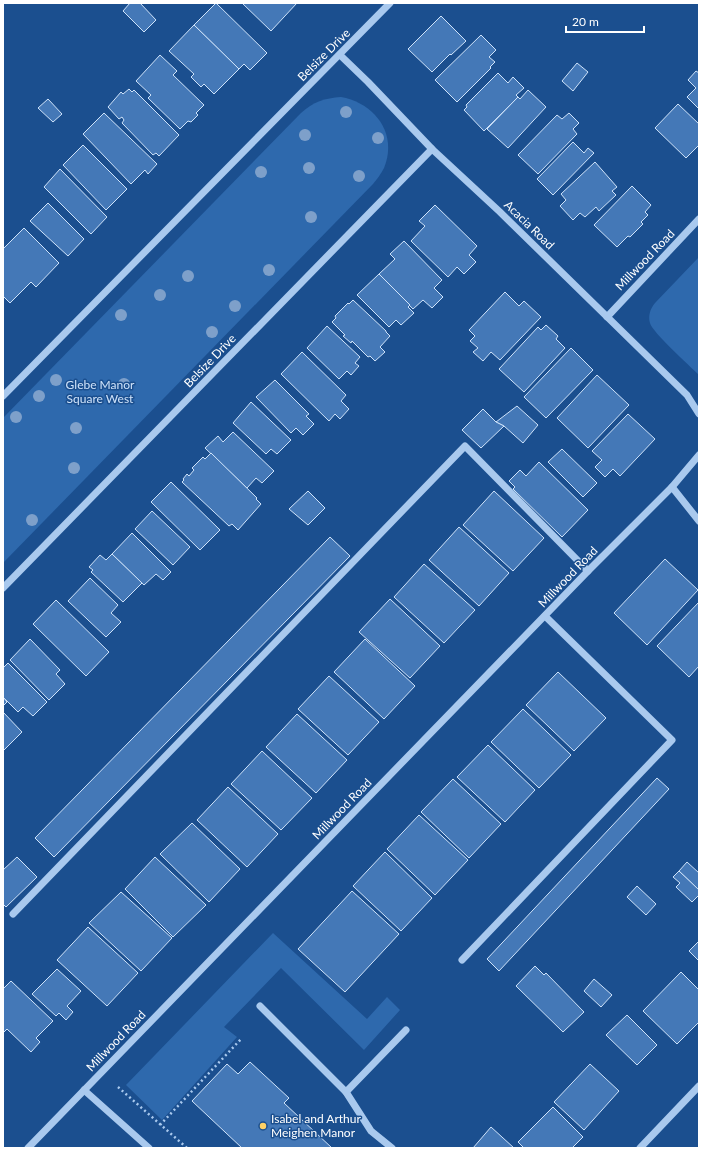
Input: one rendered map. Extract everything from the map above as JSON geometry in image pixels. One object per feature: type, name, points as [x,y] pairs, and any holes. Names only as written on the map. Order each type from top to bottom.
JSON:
[{"type":"street","name":"Belsize Drive","points":[[3,396],[390,3]]},
{"type":"street","name":"Acacia Road","points":[[340,55],[432,149],[500,212],[687,395],[699,414]]},
{"type":"street","name":"Belsize Drive","points":[[3,588],[432,149]]},
{"type":"street","name":"Millwood Road","points":[[607,316],[699,219]]},
{"type":"street","points":[[12,914],[465,446],[588,571]]},
{"type":"street","points":[[699,455],[672,487],[699,521]]},
{"type":"street","name":"Millwood Road","points":[[33,1146],[84,1090],[588,571],[672,487]]},
{"type":"street","points":[[462,960],[672,740],[545,616]]},
{"type":"street","points":[[260,1006],[346,1092],[371,1131],[392,1148]]},
{"type":"street","points":[[346,1092],[406,1030]]},
{"type":"street","points":[[84,1090],[149,1148]]},
{"type":"street","points":[[640,1148],[698,1090]]},
{"type":"path","points":[[160,1125],[242,1038]]},
{"type":"path","points":[[118,1087],[186,1148]]},
{"type":"green space","name":"Glebe Manor Square West","points":[[341,97],[353,100],[373,113],[386,132],[388,155],[384,168],[379,176],[373,184],[3,563],[3,418],[301,113],[320,101]]},
{"type":"green space","points":[[699,257],[699,375],[657,334],[650,323],[649,315],[655,303]]},
{"type":"green space","points":[[273,933],[367,1019],[387,997],[400,1010],[364,1050],[281,968],[224,1027],[237,1037],[162,1120],[126,1085]]},
{"type":"building","points":[[130,3],[140,3],[156,20],[144,32],[123,11]]},
{"type":"building","points":[[216,3],[267,53],[250,70],[244,64],[239,69],[194,25]]},
{"type":"building","points":[[242,3],[297,3],[271,31]]},
{"type":"building","points":[[441,16],[466,41],[432,72],[408,49]]},
{"type":"building","points":[[194,25],[239,69],[214,94],[204,84],[201,87],[191,77],[194,74],[169,51]]},
{"type":"building","points":[[481,35],[496,50],[489,57],[495,62],[490,67],[491,68],[457,102],[435,80]]},
{"type":"building","points":[[160,55],[177,71],[173,75],[204,105],[196,113],[198,115],[191,122],[188,121],[180,129],[148,98],[151,95],[136,81]]},
{"type":"building","points":[[577,63],[588,72],[573,91],[562,81]]},
{"type":"building","points":[[696,71],[699,73],[699,109],[687,97],[696,88],[688,80]]},
{"type":"building","points":[[498,73],[508,83],[513,77],[524,88],[516,95],[518,97],[484,131],[464,110],[467,107],[466,105]]},
{"type":"building","points":[[129,89],[132,92],[134,90],[179,135],[159,156],[156,153],[153,155],[122,123],[124,120],[122,117],[119,119],[108,107],[121,92],[123,94]]},
{"type":"building","points":[[528,90],[546,107],[508,148],[487,129],[518,97],[520,99]]},
{"type":"building","points":[[48,99],[62,114],[53,122],[38,108]]},
{"type":"building","points":[[678,104],[699,124],[699,145],[686,158],[655,128]]},
{"type":"building","points":[[104,113],[157,164],[148,174],[145,170],[131,184],[83,134]]},
{"type":"building","points":[[569,113],[579,123],[573,129],[577,134],[538,174],[518,155],[557,115],[562,119]]},
{"type":"building","points":[[573,142],[584,153],[588,148],[594,153],[553,195],[537,179]]},
{"type":"building","points":[[83,145],[127,189],[106,210],[63,165]]},
{"type":"building","points":[[595,162],[617,187],[612,191],[616,195],[599,211],[596,207],[585,217],[580,213],[573,220],[560,206],[566,200],[561,194]]},
{"type":"building","points":[[60,169],[107,217],[91,234],[44,187]]},
{"type":"building","points":[[632,186],[651,205],[645,212],[648,215],[641,222],[643,224],[617,247],[594,225]]},
{"type":"building","points":[[48,203],[84,239],[68,256],[30,221]]},
{"type":"building","points":[[435,205],[477,246],[469,255],[476,262],[464,274],[457,267],[448,277],[411,241],[425,226],[419,221]]},
{"type":"building","points":[[24,228],[59,263],[36,287],[31,282],[10,303],[3,296],[3,249]]},
{"type":"building","points":[[404,241],[442,280],[434,288],[443,297],[432,308],[423,300],[413,309],[379,274],[395,259],[390,254]]},
{"type":"building","points":[[379,274],[410,305],[408,307],[414,313],[401,325],[396,320],[389,327],[357,295]]},
{"type":"building","points":[[505,292],[519,306],[524,301],[541,317],[500,360],[491,352],[483,361],[473,352],[478,348],[470,341],[475,336],[469,330]]},
{"type":"building","points":[[353,300],[390,336],[380,347],[385,352],[375,361],[370,356],[368,357],[352,341],[351,343],[343,336],[345,335],[332,322],[336,318],[335,316]]},
{"type":"building","points":[[546,325],[558,336],[556,339],[565,348],[524,392],[499,369],[538,327],[541,330]]},
{"type":"building","points":[[327,326],[360,357],[355,363],[359,366],[351,375],[347,371],[339,379],[307,348]]},
{"type":"building","points":[[571,348],[593,370],[546,418],[524,397]]},
{"type":"building","points":[[302,352],[346,395],[341,401],[349,409],[340,419],[335,414],[329,421],[281,374]]},
{"type":"building","points":[[597,375],[629,405],[588,448],[557,418]]},
{"type":"building","points":[[275,380],[309,414],[306,416],[314,424],[303,435],[296,428],[291,433],[256,397]]},
{"type":"building","points":[[251,402],[291,440],[277,454],[271,449],[266,454],[233,423]]},
{"type":"building","points":[[517,406],[538,425],[523,443],[504,426],[496,422]]},
{"type":"building","points":[[483,409],[496,422],[504,426],[481,448],[462,430]]},
{"type":"building","points":[[628,414],[655,439],[620,476],[613,469],[605,477],[595,467],[602,460],[592,451]]},
{"type":"building","points":[[233,432],[274,471],[262,483],[256,478],[247,488],[205,448],[218,436],[223,442]]},
{"type":"building","points":[[562,449],[597,483],[583,497],[548,462]]},
{"type":"building","points":[[211,453],[257,498],[256,499],[261,504],[238,530],[232,524],[229,526],[182,482],[187,474],[189,476],[194,470],[192,468],[203,457],[205,459]]},
{"type":"building","points":[[539,462],[588,510],[562,537],[513,489],[515,487],[509,481],[520,470],[526,476]]},
{"type":"building","points":[[171,482],[220,530],[200,550],[151,502]]},
{"type":"building","points":[[308,491],[325,508],[308,525],[289,509]]},
{"type":"building","points":[[494,491],[544,538],[513,571],[463,525]]},
{"type":"building","points":[[152,511],[190,547],[173,565],[135,529]]},
{"type":"building","points":[[459,527],[509,573],[479,606],[429,560]]},
{"type":"building","points":[[132,533],[171,572],[163,580],[156,574],[144,585],[112,554]]},
{"type":"building","points":[[330,537],[350,556],[54,857],[35,838]]},
{"type":"building","points":[[112,554],[142,583],[123,602],[91,572],[93,570],[89,567],[100,555],[106,560]]},
{"type":"building","points":[[665,559],[698,590],[647,645],[614,613]]},
{"type":"building","points":[[424,564],[475,610],[444,643],[394,597]]},
{"type":"building","points":[[90,578],[118,605],[111,613],[121,622],[106,637],[68,601]]},
{"type":"building","points":[[390,599],[440,646],[410,678],[359,632]]},
{"type":"building","points":[[56,600],[109,652],[86,676],[33,624]]},
{"type":"building","points":[[699,602],[699,666],[689,677],[657,646]]},
{"type":"building","points":[[30,639],[60,670],[56,674],[65,684],[49,700],[10,660]]},
{"type":"building","points":[[365,639],[415,686],[384,719],[334,672]]},
{"type":"building","points":[[8,663],[47,702],[33,716],[23,707],[18,712],[3,697],[3,668]]},
{"type":"building","points":[[558,672],[606,718],[574,751],[526,705]]},
{"type":"building","points":[[329,676],[379,722],[348,755],[298,709]]},
{"type":"building","points":[[3,697],[7,702],[3,706]]},
{"type":"building","points":[[523,709],[571,755],[539,788],[491,742]]},
{"type":"building","points":[[3,712],[22,732],[3,751]]},
{"type":"building","points":[[297,714],[347,760],[316,793],[266,747]]},
{"type":"building","points":[[488,745],[535,790],[505,822],[457,777]]},
{"type":"building","points":[[262,751],[312,798],[281,830],[231,784]]},
{"type":"building","points":[[657,778],[669,789],[499,971],[487,959]]},
{"type":"building","points":[[453,779],[501,824],[469,858],[421,812]]},
{"type":"building","points":[[228,787],[278,834],[247,867],[197,820]]},
{"type":"building","points":[[419,815],[468,860],[435,895],[387,849]]},
{"type":"building","points":[[192,823],[240,869],[209,902],[160,854]]},
{"type":"building","points":[[385,852],[432,898],[401,931],[353,886]]},
{"type":"building","points":[[17,857],[37,877],[6,907],[3,904],[3,870]]},
{"type":"building","points":[[155,857],[206,905],[173,937],[125,889]]},
{"type":"building","points":[[687,862],[699,873],[699,890],[679,871]]},
{"type":"building","points":[[679,871],[699,890],[699,895],[692,902],[676,887],[680,883],[673,877]]},
{"type":"building","points":[[637,886],[656,904],[646,915],[627,897]]},
{"type":"building","points":[[352,891],[399,934],[345,992],[298,949]]},
{"type":"building","points":[[121,892],[172,938],[141,971],[89,923]]},
{"type":"building","points":[[88,927],[138,973],[107,1006],[57,960]]},
{"type":"building","points":[[699,941],[699,961],[689,951]]},
{"type":"building","points":[[535,966],[544,975],[546,973],[584,1012],[563,1032],[516,986]]},
{"type":"building","points":[[57,969],[81,991],[67,1006],[73,1012],[66,1020],[59,1013],[56,1016],[32,994]]},
{"type":"building","points":[[681,972],[699,990],[699,1022],[677,1044],[643,1011]]},
{"type":"building","points":[[594,979],[612,995],[601,1007],[584,991]]},
{"type":"building","points":[[11,981],[53,1021],[36,1038],[40,1042],[31,1052],[7,1029],[3,1033],[3,989]]},
{"type":"building","points":[[627,1015],[657,1045],[637,1065],[606,1035]]},
{"type":"building","name":"Isabel and Arthur Meighen Manor","points":[[250,1062],[289,1098],[284,1103],[332,1148],[242,1148],[192,1101],[227,1064],[238,1074]]},
{"type":"building","points":[[590,1064],[619,1091],[584,1130],[554,1102]]},
{"type":"building","points":[[553,1107],[583,1137],[572,1148],[524,1148],[518,1142]]},
{"type":"building","points":[[491,1127],[514,1148],[473,1148]]},
{"type":"place","name":"Isabel and Arthur Meighen Manor","points":[[263,1126]]}]
